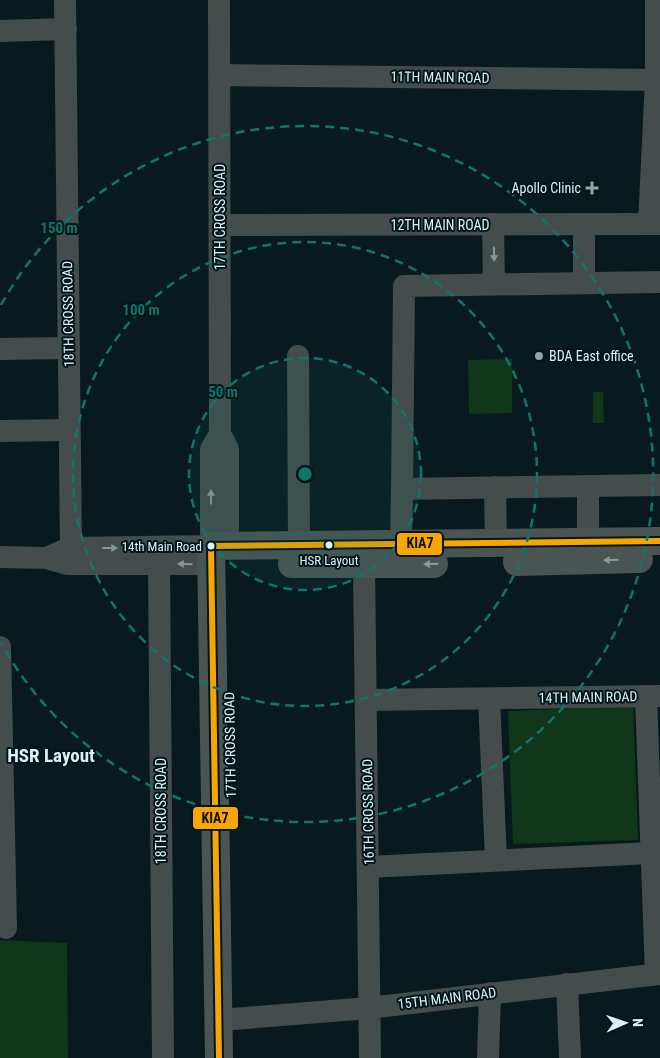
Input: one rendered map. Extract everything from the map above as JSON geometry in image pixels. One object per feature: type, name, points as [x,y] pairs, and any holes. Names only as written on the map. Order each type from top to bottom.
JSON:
[{"type":"main road","points":[[220,555],[300,545],[660,541]]},
{"type":"main road","points":[[220,555],[364,565],[660,559]]},
{"type":"main road","name":"17TH CROSS ROAD","points":[[220,555],[233,1058]]},
{"type":"main road","name":"17TH CROSS ROAD","points":[[219,1058],[220,555]]},
{"type":"street","name":"18TH CROSS ROAD","points":[[65,0],[71,543]]},
{"type":"street","name":"17TH CROSS ROAD","points":[[219,0],[220,434],[211,448],[220,555]]},
{"type":"street","points":[[655,224],[658,80],[656,0]]},
{"type":"street","points":[[0,31],[66,29]]},
{"type":"street","name":"11TH MAIN ROAD","points":[[219,75],[658,80]]},
{"type":"street","points":[[493,224],[494,284]]},
{"type":"street","points":[[584,224],[584,283]]},
{"type":"street","name":"12TH MAIN ROAD","points":[[220,225],[655,224]]},
{"type":"street","points":[[402,545],[404,286],[660,282]]},
{"type":"street","points":[[0,349],[69,348]]},
{"type":"street","points":[[298,356],[300,545]]},
{"type":"street","points":[[0,430],[69,430]]},
{"type":"street","points":[[402,490],[660,485]]},
{"type":"street","points":[[588,486],[588,541]]},
{"type":"street","points":[[496,487],[496,544]]},
{"type":"street","points":[[46,558],[71,543],[220,555]]},
{"type":"street","points":[[0,556],[46,558],[67,564],[159,563],[220,555]]},
{"type":"street","name":"18TH CROSS ROAD","points":[[159,563],[163,1058]]},
{"type":"street","name":"16TH CROSS ROAD","points":[[364,565],[370,1058]]},
{"type":"street","points":[[0,647],[6,928]]},
{"type":"street","points":[[653,696],[651,853],[658,974]]},
{"type":"street","name":"14TH MAIN ROAD","points":[[366,700],[653,696]]},
{"type":"street","points":[[489,699],[496,859]]},
{"type":"street","points":[[368,867],[496,859],[651,853]]},
{"type":"street","name":"15TH MAIN ROAD","points":[[233,1019],[369,1008],[658,974]]},
{"type":"street","points":[[567,984],[570,1058]]},
{"type":"street","points":[[488,1058],[490,993]]},
{"type":"green space","points":[[512,359],[512,413],[469,414],[468,360]]},
{"type":"green space","points":[[593,392],[603,392],[604,423],[593,423]]},
{"type":"green space","points":[[633,706],[638,840],[513,844],[508,711]]},
{"type":"green space","points":[[0,940],[67,943],[68,1058],[0,1058]]},
{"type":"transit line","name":"KIA7","points":[[219,1058],[211,546],[660,541]]},
{"type":"place","name":"Apollo Clinic","points":[[592,188]]},
{"type":"place","name":"BDA East office","points":[[539,356]]},
{"type":"place","name":"HSR Layout","points":[[329,545]]},
{"type":"place","name":"14th Main Road","points":[[211,546]]},
{"type":"district","name":"HSR Layout","points":[[51,755]]}]
